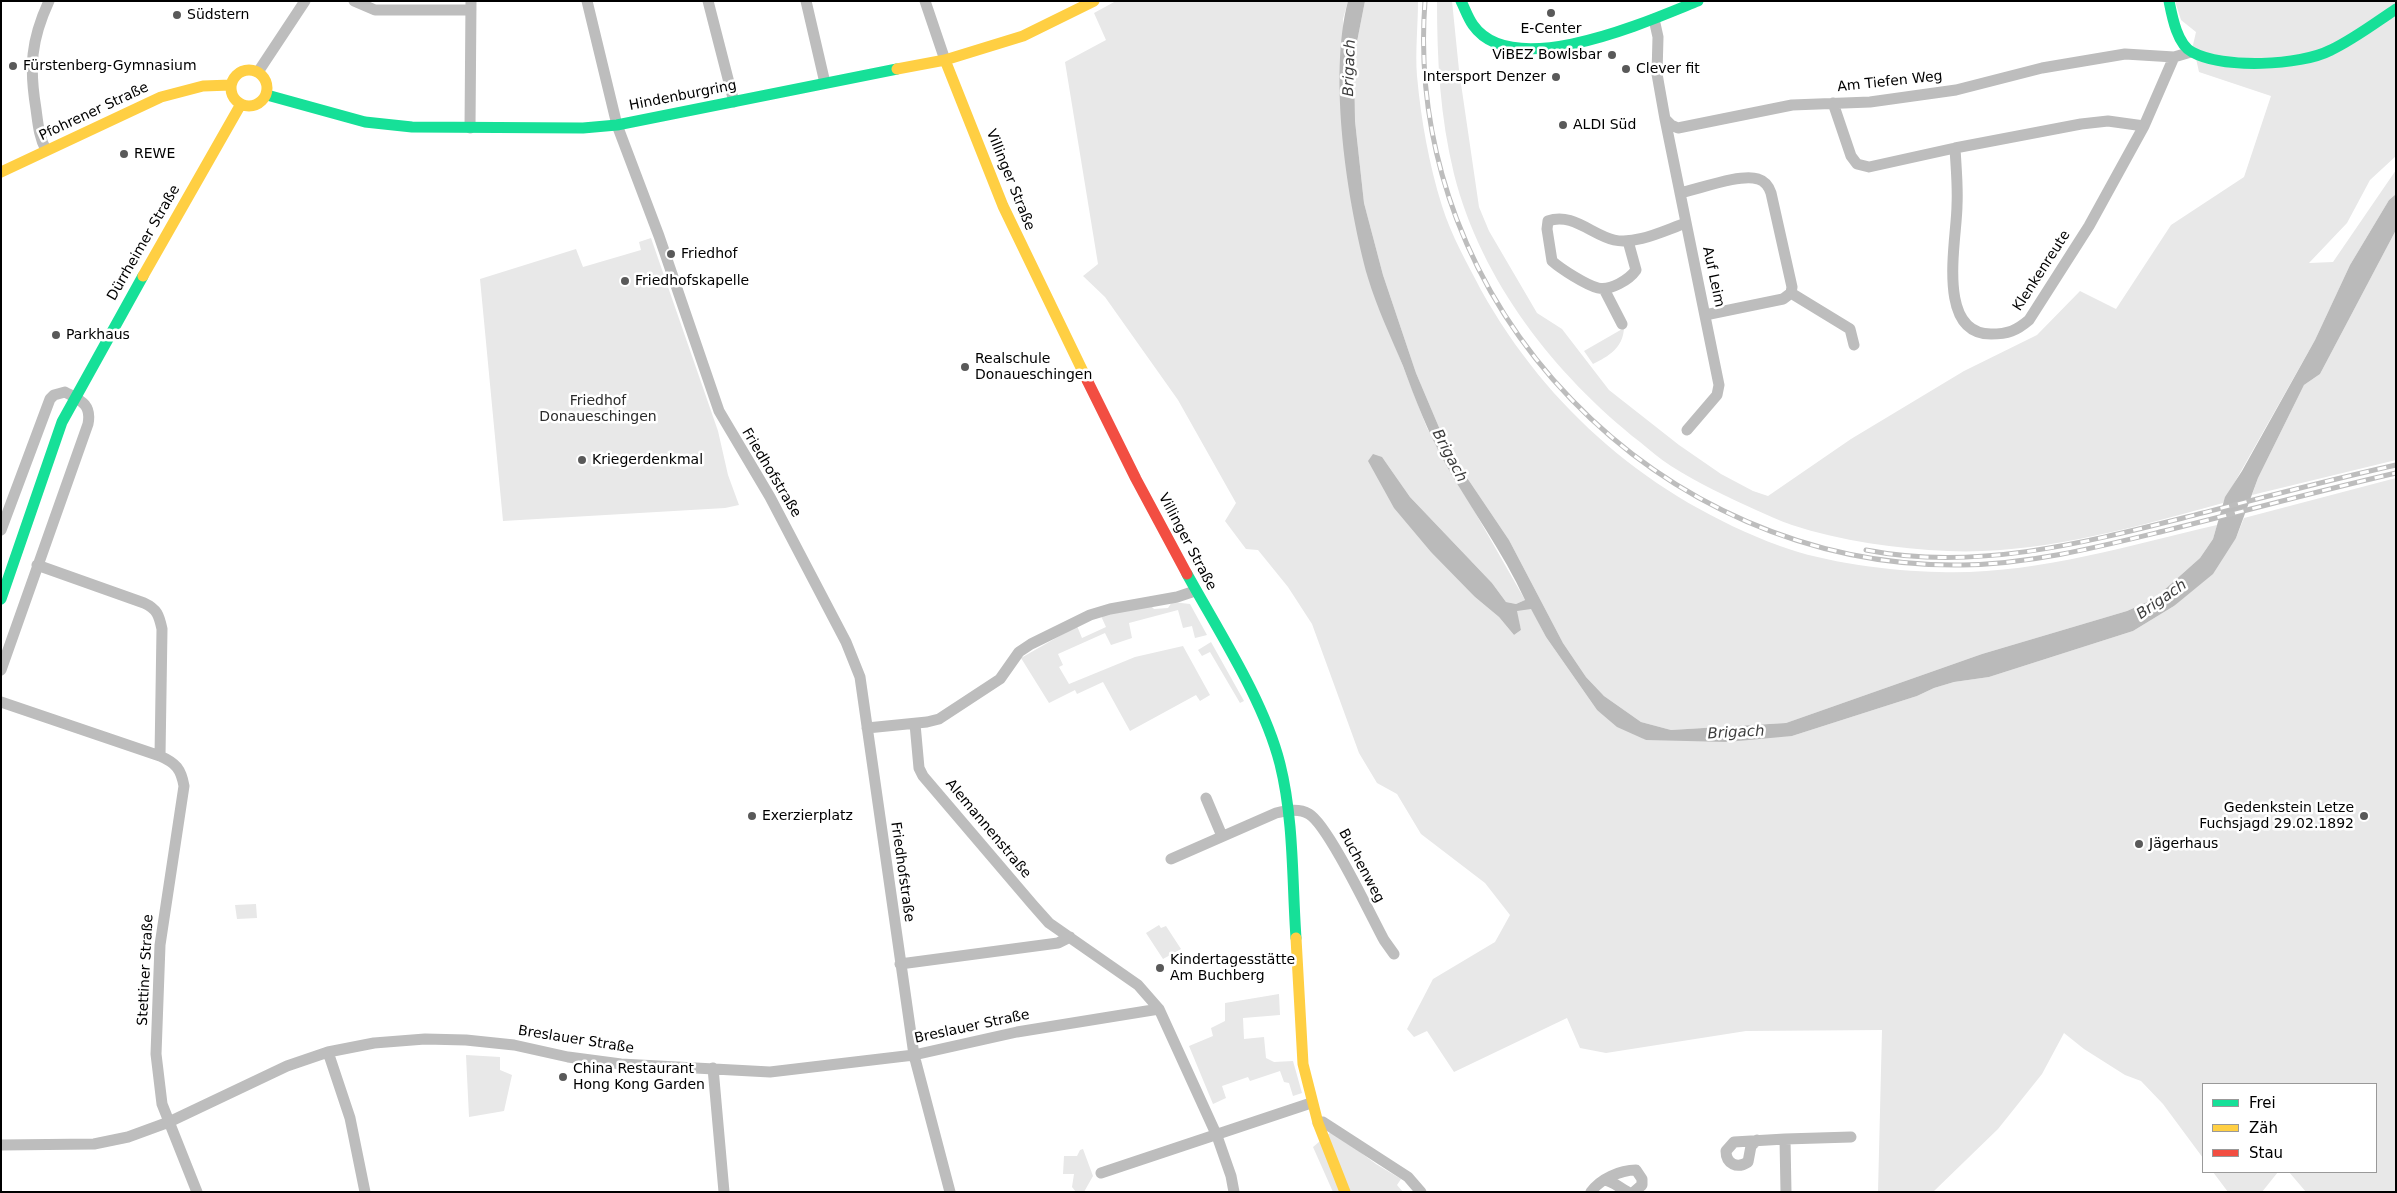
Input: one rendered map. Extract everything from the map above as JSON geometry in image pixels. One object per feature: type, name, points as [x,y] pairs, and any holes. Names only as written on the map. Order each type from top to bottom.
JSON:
[{"type":"main road","name":"Hindenburgring","points":[[267,95],[365,122],[412,127],[583,128],[617,125],[945,60],[1023,36],[1094,1]]},
{"type":"main road","points":[[1461,1],[1473,26],[1492,40],[1509,48],[1526,50],[1576,44],[1654,19],[1698,1]]},
{"type":"main road","points":[[2170,1],[2174,23],[2181,39],[2191,52],[2224,61],[2278,64],[2330,50],[2396,9]]},
{"type":"main road","name":"Villinger Straße","points":[[945,60],[1003,206],[1031,268],[1195,591],[1265,718],[1278,752],[1286,782],[1303,1064],[1311,1103],[1345,1192]]},
{"type":"main road","points":[[248,69],[258,72],[266,79],[267,95],[262,102],[255,106],[241,104],[233,96],[231,85],[237,74],[242,71],[248,69]]},
{"type":"main road","name":"Pfohrener Straße","points":[[1,172],[161,97],[203,86],[231,85]]},
{"type":"main road","name":"Dürrheimer Straße","points":[[1,599],[62,422],[74,397],[241,104]]},
{"type":"street","points":[[46,150],[40,139],[31,70],[32,52],[37,30],[48,1]]},
{"type":"street","points":[[258,72],[305,1]]},
{"type":"street","points":[[354,1],[375,10],[471,6],[470,128]]},
{"type":"street","name":"Friedhofstraße","points":[[587,1],[617,125],[659,236],[719,411],[770,497],[853,656],[860,677],[914,1055],[950,1192]]},
{"type":"street","points":[[708,1],[734,102]]},
{"type":"street","points":[[806,1],[825,83]]},
{"type":"street","name":"Villinger Straße","points":[[925,1],[945,60]]},
{"type":"street","points":[[1654,19],[1658,37],[1657,74],[1665,120]]},
{"type":"street","name":"Am Tiefen Weg","points":[[1665,120],[1678,128],[1692,127],[1792,105],[1870,102],[1956,90],[2042,68],[2125,54],[2174,57],[2191,52]]},
{"type":"street","name":"Klenkenreute","points":[[1955,148],[1958,204],[1952,289],[1957,311],[1971,328],[1986,334],[2008,334],[2019,329],[2029,320],[2089,226],[2144,126],[2174,57]]},
{"type":"street","points":[[1833,103],[1851,156],[1857,164],[1868,168],[1955,148],[2081,124],[2108,122],[2144,126]]},
{"type":"street","name":"Auf Leim","points":[[1665,120],[1719,385],[1718,395],[1687,430]]},
{"type":"street","points":[[1680,193],[1744,178],[1759,179],[1765,183],[1771,193],[1792,287],[1791,292],[1782,299],[1705,315]]},
{"type":"street","points":[[1628,241],[1636,270],[1612,287],[1596,288],[1552,261],[1547,228],[1548,221],[1556,218],[1583,225],[1614,240],[1628,241],[1686,223]]},
{"type":"street","points":[[1604,289],[1622,324]]},
{"type":"street","points":[[1791,292],[1850,329],[1854,345]]},
{"type":"street","points":[[1,530],[50,399],[54,395],[65,392],[88,406],[90,414],[88,424],[1,670]]},
{"type":"street","points":[[37,565],[144,603],[153,607],[159,614],[162,629],[160,756]]},
{"type":"street","points":[[867,728],[915,724],[939,718],[1000,679],[1019,652],[1031,644],[1082,619],[1110,609],[1177,597],[1195,591]]},
{"type":"street","name":"Stettiner Straße","points":[[1,702],[160,756],[175,763],[182,773],[184,786],[160,945],[156,1054],[162,1104],[197,1192]]},
{"type":"street","name":"Alemannenstraße","points":[[915,724],[919,768],[923,776],[1049,923],[1138,984],[1159,1008],[1217,1136],[1231,1176],[1234,1192]]},
{"type":"street","points":[[1206,798],[1222,836]]},
{"type":"street","points":[[1172,858],[1288,810]]},
{"type":"street","name":"Buchenweg","points":[[1288,810],[1303,811],[1321,824],[1384,940],[1394,954]]},
{"type":"street","points":[[900,964],[1058,943],[1070,937]]},
{"type":"street","name":"Breslauer Straße","points":[[1,1145],[94,1144],[128,1137],[168,1122],[263,1077],[328,1052],[374,1043],[425,1039],[466,1040],[514,1045],[568,1057],[621,1064],[770,1072],[914,1055],[1017,1032],[1159,1008]]},
{"type":"street","points":[[328,1052],[350,1118],[365,1192]]},
{"type":"street","points":[[713,1068],[724,1192]]},
{"type":"street","points":[[1101,1173],[1217,1136],[1311,1103]]},
{"type":"street","points":[[1318,1123],[1323,1122],[1408,1177],[1421,1192]]},
{"type":"street","points":[[1757,1140],[1851,1137]]},
{"type":"street","points":[[1785,1139],[1786,1192]]},
{"type":"street","points":[[1591,1192],[1605,1180],[1625,1170],[1636,1170],[1642,1180],[1642,1186],[1634,1192]]},
{"type":"street","points":[[1605,1180],[1615,1181],[1621,1189],[1628,1192]]},
{"type":"green space","points":[[1116,1],[1348,1],[1343,19],[1343,135],[1352,206],[1369,279],[1427,428],[1525,600],[1516,604],[1506,602],[1492,583],[1410,497],[1382,457],[1475,597],[1499,617],[1514,635],[1521,630],[1516,610],[1531,608],[1546,637],[1597,710],[1646,740],[1792,736],[1917,696],[1934,688],[1954,682],[1989,677],[2133,631],[2174,606],[2236,538],[2244,518],[2396,478],[2396,1192],[2306,1192],[2290,1173],[2377,1173],[2377,1083],[2202,1083],[2202,1157],[2163,1104],[2141,1081],[2125,1075],[2084,1049],[2064,1033],[2042,1074],[1998,1129],[1933,1192],[1878,1192],[1882,1030],[1746,1031],[1606,1053],[1580,1048],[1567,1018],[1454,1072],[1427,1031],[1414,1037],[1407,1029],[1433,979],[1495,942],[1510,915],[1485,883],[1421,834],[1397,794],[1377,783],[1359,753],[1312,624],[1288,587],[1258,550],[1246,549],[1225,521],[1236,503],[1178,400],[1105,297],[1083,276],[1098,264],[1065,62],[1106,40],[1094,13]]},
{"type":"green space","points":[[1365,1],[1418,1],[1417,76],[1426,142],[1437,190],[1450,228],[1460,249],[1481,290],[1508,333],[1538,374],[1571,411],[1607,445],[1646,476],[1688,503],[1733,526],[1798,552],[1859,565],[1920,571],[1974,572],[2045,564],[2080,558],[2217,525],[2213,539],[2200,558],[2154,599],[2127,611],[1982,654],[1786,723],[1671,730],[1641,722],[1604,696],[1586,677],[1563,643],[1509,540],[1449,451],[1416,373],[1383,275],[1364,203],[1355,121],[1354,57]]},
{"type":"green space","points":[[1437,1],[1452,1],[1459,70],[1479,207],[1489,231],[1537,313],[1562,329],[1609,390],[1679,445],[1721,474],[1753,491],[1768,496],[1851,439],[1964,371],[2037,335],[2080,291],[2116,309],[2171,225],[2244,177],[2271,96],[2199,72],[2193,45],[2196,32],[2181,20],[2175,1],[2396,1],[2396,156],[2370,180],[2347,223],[2309,263],[2333,262],[2396,170],[2396,194],[2389,200],[2350,265],[2315,340],[2223,503],[2087,538],[2017,549],[1948,551],[1889,546],[1849,540],[1811,531],[1778,520],[1713,490],[1667,463],[1609,416],[1579,387],[1525,323],[1502,288],[1482,252],[1466,213],[1454,174],[1442,110]]},
{"type":"green space","points":[[2396,230],[2396,460],[2252,495],[2258,478],[2304,385],[2320,374]]},
{"type":"green space","name":"Friedhof Donaueschingen","points":[[651,238],[718,431],[728,475],[739,505],[725,508],[503,521],[480,279],[576,249],[583,267],[641,250],[639,242]]},
{"type":"green space","points":[[1624,328],[1618,346],[1610,354],[1593,364],[1584,351]]},
{"type":"green space","points":[[1172,602],[1190,604],[1207,635],[1195,638],[1192,626],[1183,628],[1178,610],[1129,623],[1132,638],[1111,645],[1105,633],[1058,654],[1063,665],[1059,667],[1069,684],[1135,657],[1183,646],[1210,695],[1200,701],[1196,695],[1130,731],[1103,682],[1077,694],[1075,690],[1049,703],[1021,658],[1077,626],[1082,638],[1106,627],[1101,616],[1150,605],[1154,609],[1168,608]]},
{"type":"green space","points":[[1211,642],[1244,701],[1240,703],[1210,652],[1202,656],[1198,650]]},
{"type":"green space","points":[[256,904],[257,918],[237,919],[235,905]]},
{"type":"green space","points":[[1159,925],[1161,928],[1166,926],[1181,949],[1163,959],[1146,933]]},
{"type":"green space","points":[[1279,994],[1280,1015],[1243,1018],[1244,1039],[1264,1037],[1266,1058],[1274,1062],[1293,1061],[1302,1093],[1293,1096],[1289,1083],[1284,1082],[1280,1071],[1250,1081],[1248,1077],[1222,1086],[1226,1098],[1213,1104],[1189,1046],[1213,1036],[1211,1028],[1225,1021],[1225,1003]]},
{"type":"green space","points":[[466,1055],[500,1057],[500,1070],[512,1075],[504,1111],[469,1117]]},
{"type":"green space","points":[[1332,1131],[1376,1164],[1401,1179],[1397,1185],[1403,1192],[1333,1192],[1313,1147]]},
{"type":"green space","points":[[1083,1149],[1093,1176],[1084,1192],[1076,1192],[1072,1187],[1074,1174],[1063,1174],[1064,1156],[1077,1156],[1080,1150]]},
{"type":"green space","points":[[2214,1173],[2277,1173],[2262,1192],[2228,1192]]},
{"type":"water","name":"Brigach","points":[[1348,1],[1365,1],[1354,57],[1355,121],[1364,203],[1383,275],[1416,373],[1449,451],[1509,540],[1563,643],[1586,677],[1604,696],[1641,722],[1671,730],[1786,723],[1982,654],[2127,611],[2154,599],[2200,558],[2213,539],[2225,497],[2242,471],[2315,340],[2350,265],[2389,200],[2396,194],[2396,230],[2320,374],[2304,385],[2258,478],[2236,538],[2213,574],[2174,606],[2133,631],[1989,677],[1954,682],[1934,688],[1917,696],[1792,736],[1727,742],[1646,740],[1617,727],[1597,710],[1546,637],[1531,609],[1517,611],[1521,630],[1514,635],[1499,617],[1475,597],[1431,552],[1394,508],[1368,461],[1373,454],[1382,457],[1410,497],[1492,583],[1506,602],[1516,604],[1525,600],[1507,565],[1445,463],[1433,439],[1368,278],[1360,247],[1347,177],[1340,102],[1342,32]]},
{"type":"railway","points":[[1425,1],[1429,113],[1457,219],[1505,315],[1571,399],[1653,469],[1747,522],[1851,554],[1962,565],[1988,564],[2013,562],[2089,549],[2396,473]]},
{"type":"railway","points":[[1866,550],[1906,556],[1946,558],[2026,552],[2105,537],[2396,465]]},
{"type":"traffic: fast","points":[[1461,1],[1473,25],[1492,41],[1518,48],[1549,48],[1582,42],[1647,21],[1698,1]]},
{"type":"traffic: fast","points":[[2169,1],[2176,29],[2182,43],[2187,48],[2206,57],[2241,63],[2282,62],[2317,55],[2348,41],[2396,9]]},
{"type":"traffic: fast","points":[[267,95],[365,122],[412,127],[583,128],[617,125],[897,69]]},
{"type":"traffic: fast","points":[[1,599],[62,422],[143,276]]},
{"type":"traffic: fast","points":[[1187,574],[1240,667],[1273,740],[1285,785],[1288,807],[1296,938]]},
{"type":"traffic: slow","points":[[897,69],[945,60],[1023,36],[1094,1]]},
{"type":"traffic: slow","points":[[945,60],[1003,206],[1087,380]]},
{"type":"traffic: slow","points":[[249,70],[256,71],[262,75],[266,81],[267,88],[266,95],[262,101],[256,105],[249,106],[242,105],[236,101],[232,95],[231,88],[232,81],[236,75],[242,71],[249,70]]},
{"type":"traffic: slow","points":[[1,172],[161,97],[203,86],[231,85]]},
{"type":"traffic: slow","points":[[143,276],[241,104]]},
{"type":"traffic: slow","points":[[1296,938],[1303,1064],[1318,1123],[1345,1192]]},
{"type":"traffic: jam","points":[[1087,380],[1136,479],[1187,574]]},
{"type":"place","name":"E-Center","points":[[1551,13]]},
{"type":"place","name":"Südstern","points":[[177,15]]},
{"type":"place","name":"ViBEZ Bowlsbar","points":[[1612,55]]},
{"type":"place","name":"Fürstenberg-Gymnasium","points":[[13,66]]},
{"type":"place","name":"Clever fit","points":[[1626,69]]},
{"type":"place","name":"Intersport Denzer","points":[[1556,77]]},
{"type":"place","name":"ALDI Süd","points":[[1563,125]]},
{"type":"place","name":"REWE","points":[[124,154]]},
{"type":"place","name":"Friedhof","points":[[671,254]]},
{"type":"place","name":"Friedhofskapelle","points":[[625,281]]},
{"type":"place","name":"Parkhaus","points":[[56,335]]},
{"type":"place","name":"Realschule Donaueschingen","points":[[965,367]]},
{"type":"place","name":"Kriegerdenkmal","points":[[582,460]]},
{"type":"place","name":"Exerzierplatz","points":[[752,816]]},
{"type":"place","name":"Gedenkstein Letze Fuchsjagd 29.02.1892","points":[[2364,816]]},
{"type":"place","name":"Jägerhaus","points":[[2139,844]]},
{"type":"place","name":"Kindertagesstätte Am Buchberg","points":[[1160,968]]},
{"type":"place","name":"China Restaurant Hong Kong Garden","points":[[563,1077]]}]
